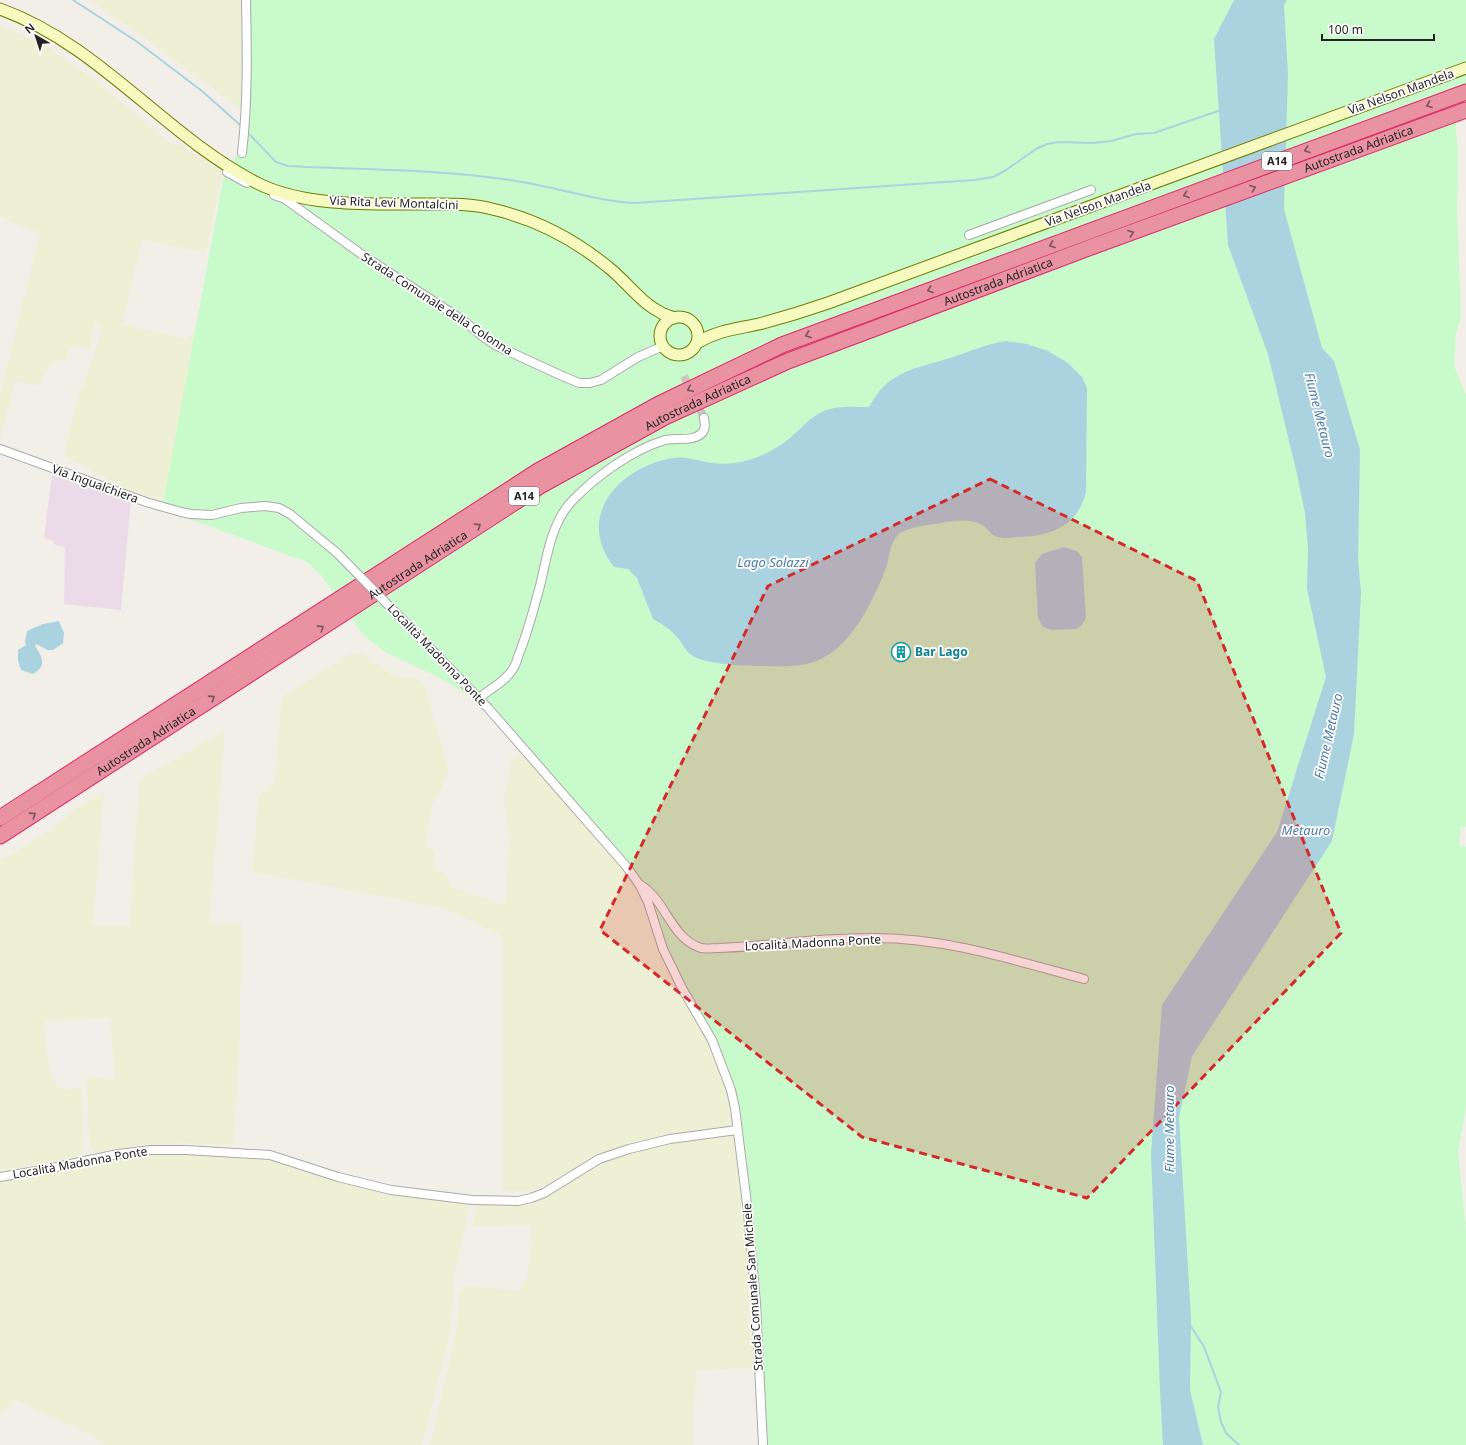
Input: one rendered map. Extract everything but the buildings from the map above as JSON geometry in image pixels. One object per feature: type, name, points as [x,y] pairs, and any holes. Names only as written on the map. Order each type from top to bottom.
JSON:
[{"type":"highway","name":"Autostrada Adriatica","points":[[0,818],[538,471],[659,404],[782,345],[1466,92]]},
{"type":"highway","name":"Autostrada Adriatica","points":[[0,836],[540,486],[665,417],[788,361],[1094,246],[1466,110]]},
{"type":"main road","name":"Via Rita Levi Montalcini","points":[[0,9],[48,31],[78,50],[104,69],[181,133],[208,153],[259,184],[279,192],[315,200],[370,204],[457,204],[492,208],[552,230],[580,244],[610,268],[648,304],[660,312],[674,318]]},
{"type":"main road","name":"Via Nelson Mandela","points":[[697,343],[705,338],[726,330],[785,317],[828,304],[1466,68]]},
{"type":"main road","name":"Via Rita Levi Montalcini","points":[[648,304],[661,330]]},
{"type":"main road","points":[[674,318],[688,319],[695,325],[698,334],[697,343],[688,354],[679,356],[669,353],[663,346],[660,338],[661,330],[666,322],[674,318]]},
{"type":"main road","name":"Via Nelson Mandela","points":[[695,325],[712,329],[726,330]]},
{"type":"street","points":[[242,153],[245,128],[247,78],[246,0]]},
{"type":"street","name":"Strada Comunale della Colonna","points":[[227,172],[254,187],[285,199],[364,256],[464,321],[495,345],[579,383],[590,383],[601,380],[638,357],[663,346]]},
{"type":"street","points":[[969,235],[1091,190]]},
{"type":"street","points":[[479,698],[488,690],[501,683],[513,669],[530,626],[552,538],[561,515],[571,501],[615,466],[642,449],[667,440],[695,438],[702,434],[705,429],[704,418]]},
{"type":"street","name":"Via Ingualchiera","points":[[0,449],[146,502],[191,514]]},
{"type":"street","name":"Località Madonna Ponte","points":[[0,1177],[118,1154],[151,1150],[186,1150],[270,1155],[338,1177],[391,1190],[472,1200],[518,1200],[531,1198],[544,1193],[599,1159],[614,1154],[670,1139],[737,1130],[735,1108],[731,1090],[712,1040],[682,988],[663,949],[648,902],[639,884],[626,866],[479,698],[337,554],[290,514],[279,508],[265,506],[241,508],[212,514],[191,514]]},
{"type":"street","name":"Località Madonna Ponte","points":[[639,884],[648,889],[682,936],[691,944],[703,948],[747,947],[841,939],[896,938],[960,947],[1084,979]]},
{"type":"street","name":"Strada Comunale San Michele","points":[[737,1130],[748,1212],[756,1297],[763,1445]]},
{"type":"highlighted area","points":[[990,479],[1197,581],[1341,933],[1087,1198],[862,1137],[600,930],[768,586]]},
{"type":"shaded area","points":[[52,475],[131,500],[121,610],[64,604],[65,547],[53,544],[54,541],[44,538]]},
{"type":"green space","points":[[90,0],[243,0],[244,79],[242,110],[141,35]]},
{"type":"green space","points":[[247,0],[1466,0],[1466,96],[1454,101],[1458,152],[1457,212],[1461,310],[1460,321],[1456,334],[1454,366],[1466,395],[1466,827],[1461,827],[1459,845],[1466,847],[1466,1108],[1458,1152],[1466,1229],[1466,1445],[764,1445],[753,1272],[733,1086],[683,992],[633,873],[480,702],[436,676],[385,652],[364,636],[321,575],[307,562],[162,509],[225,170],[234,159],[241,146]]},
{"type":"green space","points":[[0,26],[41,43],[94,79],[172,145],[182,145],[223,173],[206,253],[142,239],[122,325],[188,339],[199,322],[170,503],[121,487],[84,465],[64,457],[79,392],[84,384],[100,336],[99,324],[95,321],[89,349],[69,347],[66,359],[54,361],[43,375],[40,386],[15,381],[0,441],[0,394],[40,233],[0,217]]},
{"type":"green space","points":[[362,653],[392,675],[416,679],[425,687],[449,771],[432,806],[425,844],[434,853],[433,866],[448,877],[451,887],[505,905],[509,841],[504,799],[511,761],[519,755],[526,755],[624,866],[636,884],[710,1041],[735,1113],[732,1122],[725,1128],[601,1154],[546,1186],[528,1191],[503,1191],[503,936],[444,908],[253,872],[258,797],[275,782],[282,697],[350,654]]},
{"type":"green space","points":[[225,731],[209,924],[242,923],[239,1060],[233,1145],[188,1143],[152,1144],[96,1152],[90,1148],[86,1081],[91,1076],[108,1080],[115,1078],[110,1018],[44,1021],[49,1068],[57,1087],[70,1090],[81,1086],[84,1150],[79,1156],[0,1171],[0,859],[14,853],[57,826],[75,809],[104,793],[93,925],[130,926],[139,780]]},
{"type":"green space","points":[[729,1134],[737,1140],[750,1253],[757,1368],[696,1370],[693,1445],[430,1445],[453,1346],[458,1315],[459,1292],[468,1286],[520,1291],[527,1276],[532,1242],[530,1225],[472,1226],[477,1205],[514,1204],[599,1161],[668,1142]]},
{"type":"green space","points":[[152,1152],[258,1155],[337,1180],[462,1201],[468,1206],[467,1219],[454,1274],[452,1316],[448,1343],[422,1445],[106,1445],[97,1438],[17,1400],[0,1413],[0,1178]]},
{"type":"water","points":[[1234,0],[1287,0],[1284,5],[1288,74],[1284,209],[1322,348],[1334,361],[1360,450],[1358,559],[1361,592],[1354,734],[1332,841],[1192,1056],[1179,1118],[1191,1318],[1190,1390],[1203,1445],[1163,1445],[1151,1153],[1162,1005],[1277,832],[1326,677],[1307,589],[1308,549],[1305,513],[1297,474],[1268,354],[1228,245],[1214,39]]},
{"type":"water","name":"Lago Solazzi","points":[[1006,341],[1027,344],[1048,351],[1068,363],[1082,377],[1087,388],[1086,492],[1077,513],[1062,526],[1053,531],[1032,536],[1006,538],[998,537],[982,525],[973,521],[951,521],[912,528],[902,532],[893,542],[886,568],[869,606],[861,619],[844,642],[823,658],[803,665],[795,666],[750,666],[712,662],[693,656],[687,651],[672,632],[653,619],[637,578],[628,569],[614,567],[603,548],[599,530],[601,512],[609,496],[621,483],[636,471],[654,463],[674,458],[686,458],[723,464],[749,460],[766,454],[782,444],[810,420],[822,412],[839,407],[869,407],[885,385],[907,371]]},
{"type":"water","points":[[1064,547],[1077,551],[1082,557],[1086,618],[1082,625],[1076,629],[1051,630],[1042,626],[1038,618],[1035,563],[1042,554]]},
{"type":"water","points":[[59,621],[64,633],[63,643],[53,650],[48,650],[36,644],[35,646],[42,658],[42,665],[33,674],[21,670],[18,661],[18,650],[26,645],[25,641],[27,631],[43,624]]},
{"type":"waterway","points":[[73,0],[136,41],[202,91],[239,124]]},
{"type":"waterway","points":[[250,135],[276,162],[288,166],[402,170],[488,177],[516,181],[605,200],[635,203],[974,180],[993,177],[1006,170],[1036,149],[1047,144],[1059,142],[1093,143],[1111,141],[1136,134],[1154,133],[1221,110]]},
{"type":"waterway","points":[[1190,1325],[1204,1347],[1221,1392],[1218,1407],[1221,1422],[1226,1433],[1239,1445]]},
{"type":"tunnel","points":[[684,376],[704,418]]},
{"type":"place","name":"Bar Lago","points":[[901,652]]},
{"type":"water label","name":"Fiume Metauro","points":[[1320,415]]},
{"type":"water label","name":"Fiume Metauro","points":[[1328,736]]},
{"type":"water label","name":"Metauro","points":[[1306,830]]},
{"type":"water label","name":"Fiume Metauro","points":[[1169,1129]]}]
